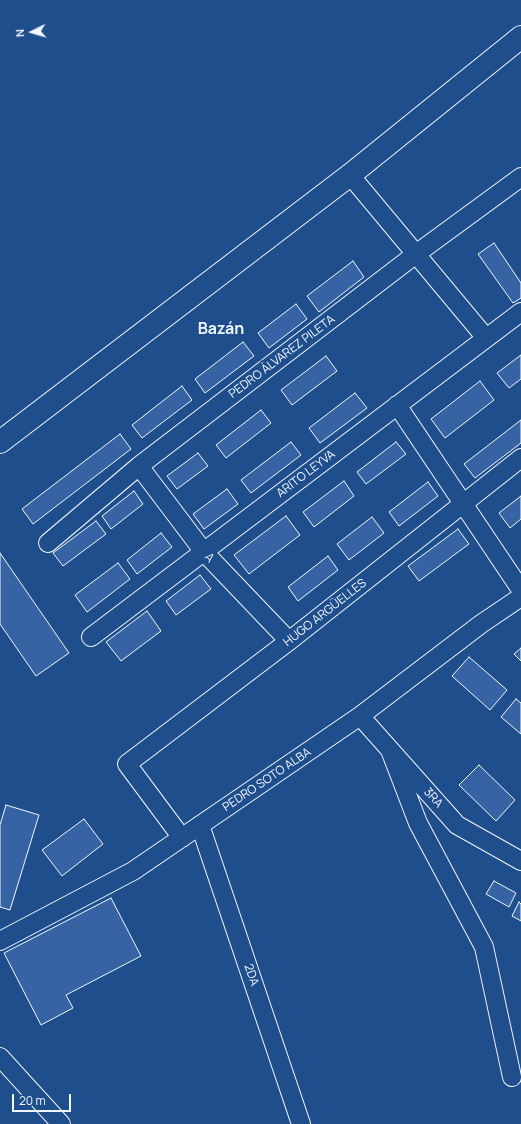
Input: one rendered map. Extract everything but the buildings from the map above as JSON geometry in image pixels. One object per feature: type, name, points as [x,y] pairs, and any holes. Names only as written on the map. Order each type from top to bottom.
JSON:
[{"type":"main road","points":[[0,442],[350,174],[521,37]]},
{"type":"street","points":[[350,174],[486,338]]},
{"type":"street","name":"PEDRO ÁLVAREZ PILETA","points":[[48,543],[139,466],[416,254],[521,177]]},
{"type":"street","name":"ARITO LEYVA","points":[[92,637],[521,312]]},
{"type":"street","points":[[397,405],[521,590]]},
{"type":"street","name":"HUGO ARGÜELLES","points":[[182,838],[126,764],[289,642],[521,458]]},
{"type":"street","name":"A","points":[[139,466],[204,552],[289,642]]},
{"type":"street","name":"PEDRO SOTO ALBA","points":[[0,941],[133,871],[360,716],[481,624],[521,597]]},
{"type":"street","name":"3RA","points":[[360,716],[457,825],[521,861]]},
{"type":"street","points":[[390,750],[418,823],[484,947],[512,1077]]},
{"type":"street","name":"2DA","points":[[200,826],[301,1124]]},
{"type":"street","points":[[0,1057],[61,1124]]},
{"type":"district","name":"Bazán","points":[[221,330]]}]
